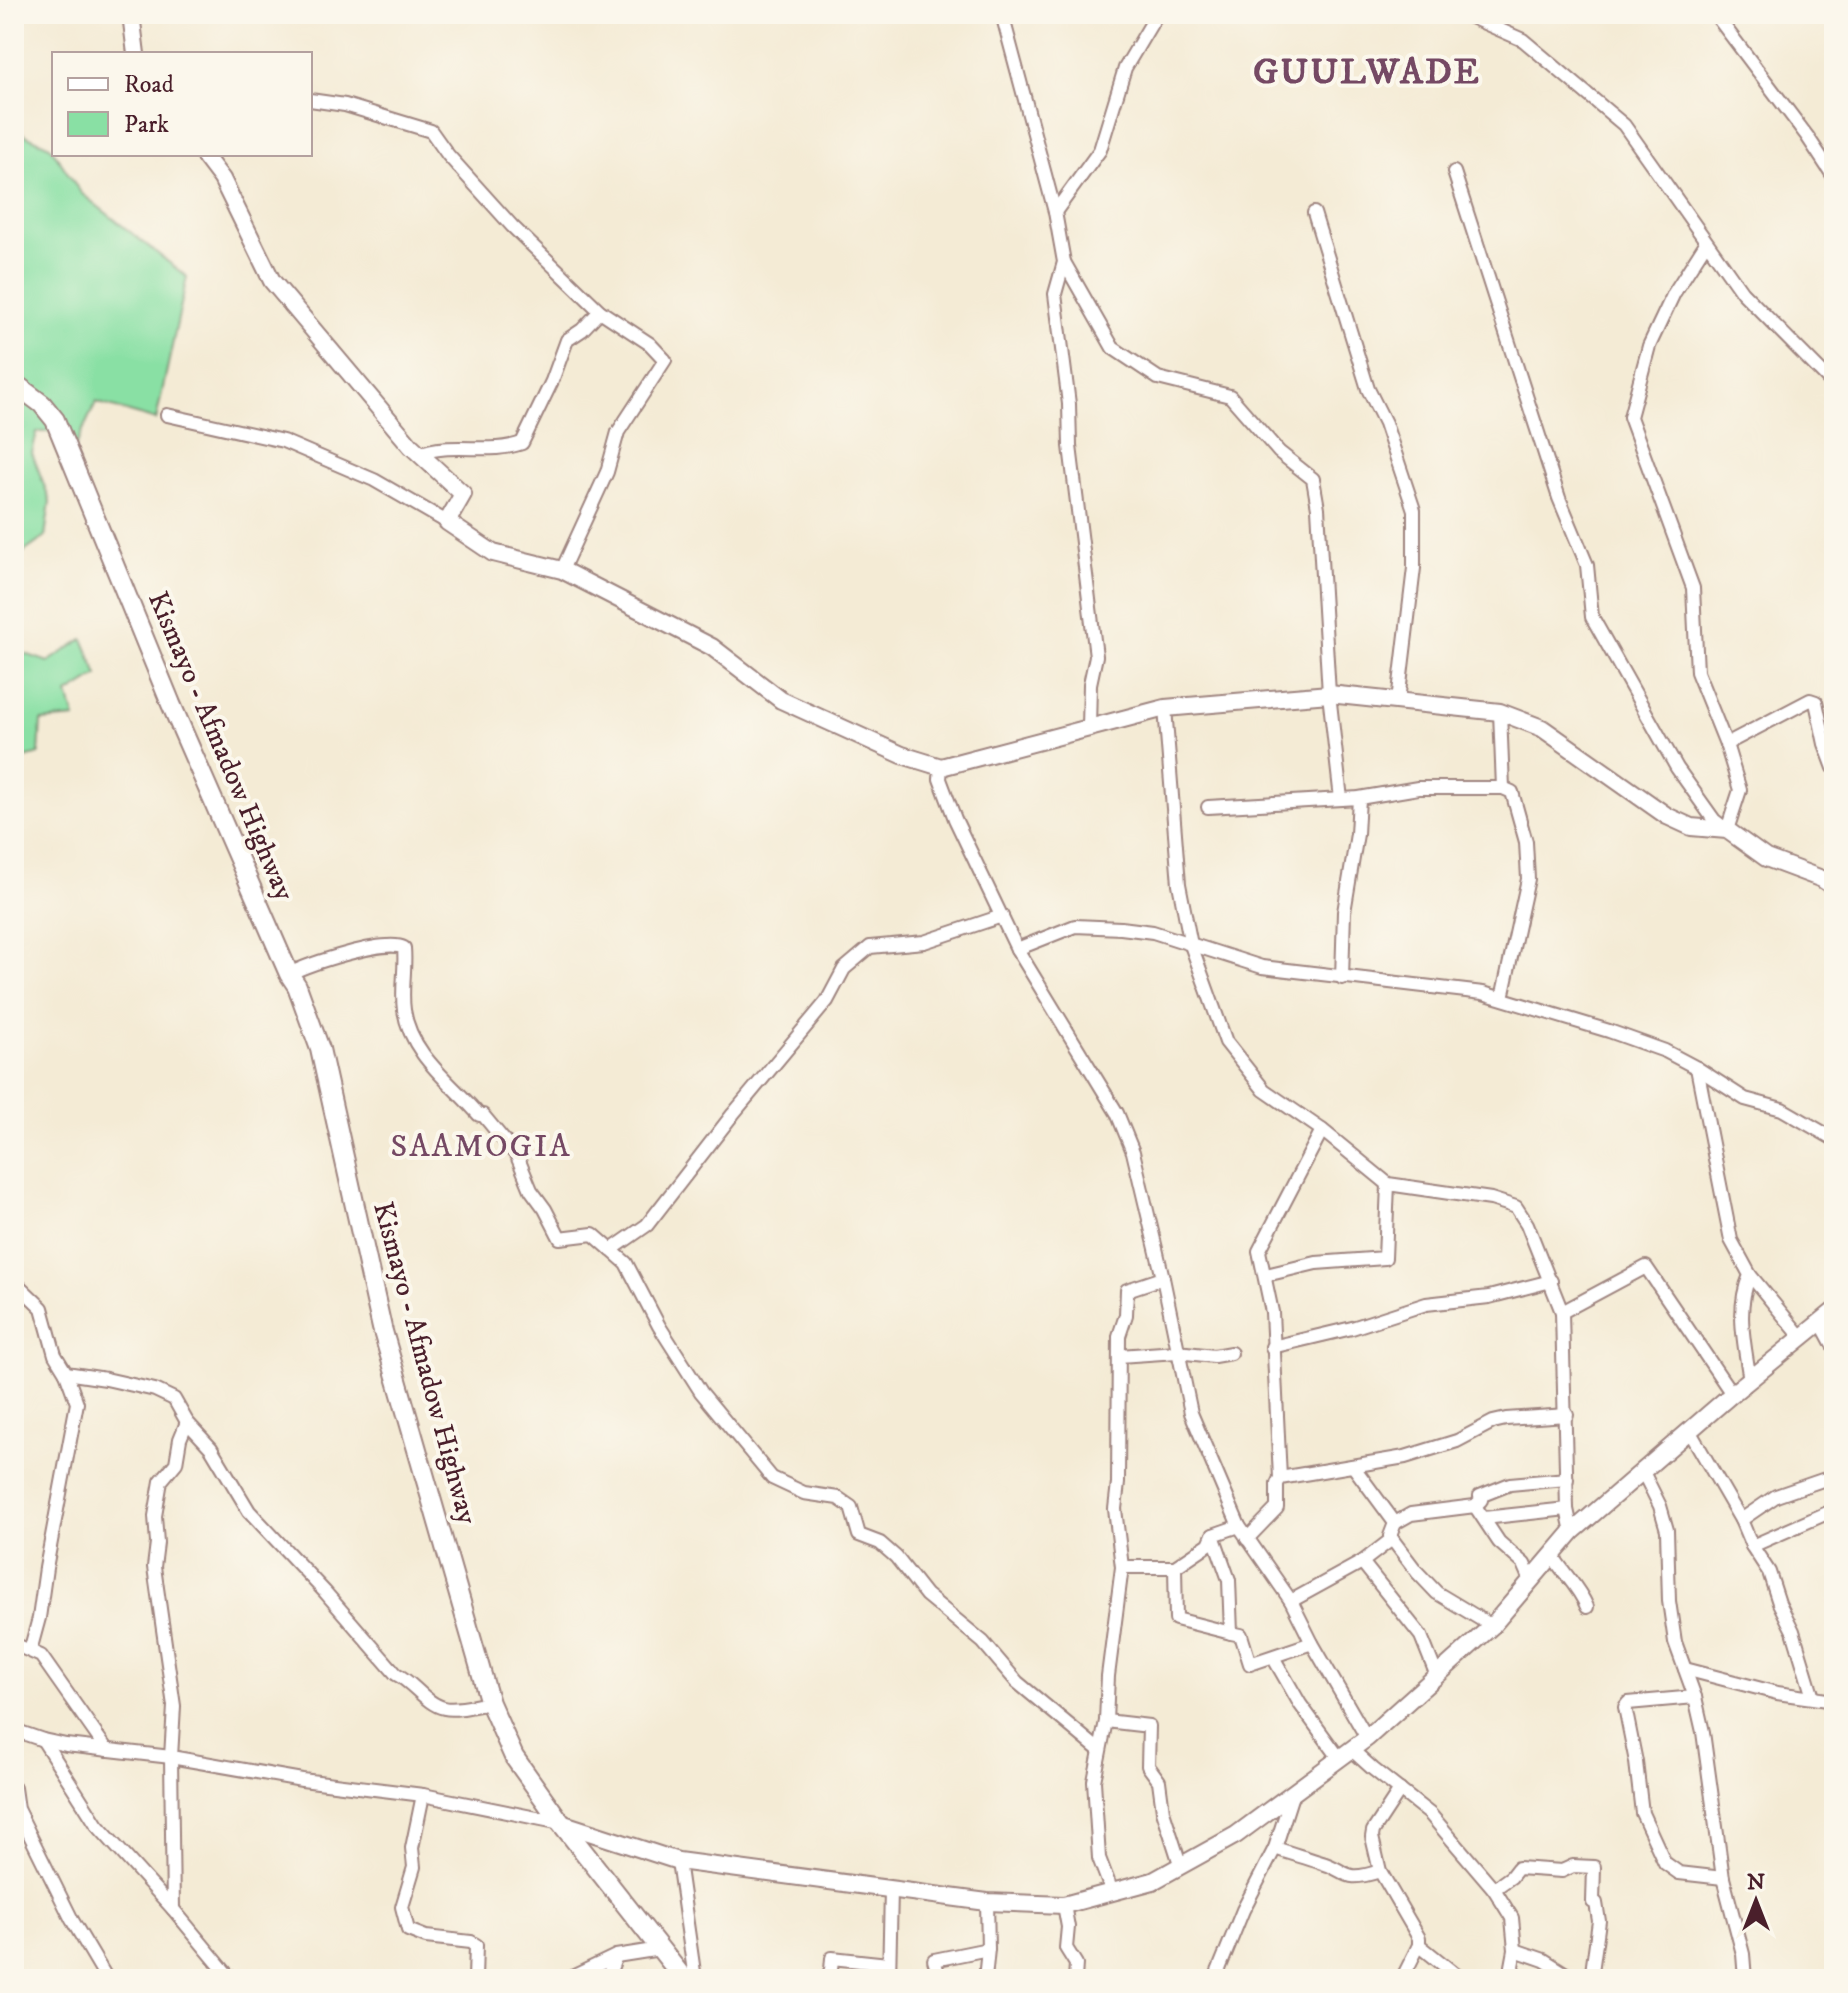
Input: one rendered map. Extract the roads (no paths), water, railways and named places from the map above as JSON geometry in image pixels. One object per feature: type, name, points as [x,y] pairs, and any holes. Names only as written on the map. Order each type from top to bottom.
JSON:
[{"type":"main road","name":"Kismayo - Afmadow Highway","points":[[14,383],[42,404],[55,420],[171,704],[289,974],[297,986],[320,1049],[382,1328],[490,1703],[514,1757],[561,1823],[684,1979]]},
{"type":"street","points":[[131,14],[136,52]]},
{"type":"street","points":[[1002,14],[1055,212],[1064,262],[1113,348],[1158,378],[1230,396],[1279,452],[1313,479],[1318,508],[1329,694],[1341,799]]},
{"type":"street","points":[[1055,212],[1100,150],[1125,68],[1157,14]]},
{"type":"street","points":[[1464,14],[1523,40],[1624,125],[1742,292],[1834,385]]},
{"type":"street","points":[[1715,14],[1834,177]]},
{"type":"street","points":[[312,100],[345,105],[431,131],[448,155],[512,226],[600,311],[650,344],[665,360],[618,432],[607,472],[562,570]]},
{"type":"street","points":[[205,156],[222,179],[272,281],[419,454],[463,494],[447,522]]},
{"type":"street","points":[[1454,172],[1559,498],[1587,565],[1592,617],[1677,768],[1714,820],[1766,858],[1822,879],[1834,887]]},
{"type":"street","points":[[1314,213],[1368,389],[1385,423],[1414,510],[1414,568],[1398,701]]},
{"type":"street","points":[[1706,243],[1674,293],[1649,346],[1630,417],[1693,588],[1697,672],[1726,744],[1740,790],[1727,830]]},
{"type":"street","points":[[1064,262],[1055,294],[1096,656],[1090,684],[1089,728]]},
{"type":"street","points":[[419,454],[432,448],[508,448],[522,443],[552,381],[567,340],[600,311]]},
{"type":"street","points":[[167,415],[283,441],[374,480],[493,553],[562,570],[712,647],[781,700],[902,755],[941,767],[1165,708],[1329,694],[1500,712],[1542,728],[1667,816],[1691,827],[1727,830]]},
{"type":"street","points":[[1726,744],[1810,700],[1816,702],[1834,768]]},
{"type":"street","points":[[1165,708],[1179,884],[1191,945],[1226,1042],[1264,1090],[1322,1130],[1388,1184],[1491,1199],[1516,1207],[1527,1224],[1562,1312],[1567,1509],[1572,1532]]},
{"type":"street","points":[[1500,712],[1503,788]]},
{"type":"street","points":[[941,767],[940,779],[955,819],[1017,949],[1117,1113],[1133,1152],[1191,1413],[1239,1526],[1291,1601],[1367,1738]]},
{"type":"street","points":[[1208,807],[1359,798],[1418,788],[1503,788],[1512,792],[1526,842],[1528,879],[1502,998]]},
{"type":"street","points":[[1342,978],[1344,912],[1357,834],[1359,798]]},
{"type":"street","points":[[611,1250],[647,1225],[733,1114],[827,1001],[844,969],[861,954],[870,947],[924,942],[1002,916]]},
{"type":"street","points":[[1017,949],[1075,926],[1153,932],[1262,967],[1483,993],[1665,1051],[1745,1099],[1782,1109],[1834,1139]]},
{"type":"street","points":[[289,974],[308,964],[353,953],[396,944],[404,948],[405,1015],[417,1048],[452,1089],[466,1099],[479,1115],[483,1115],[511,1147],[531,1190],[560,1238],[593,1234],[626,1263],[659,1326],[707,1401],[772,1478],[804,1493],[838,1498],[851,1507],[859,1535],[880,1543],[896,1557],[926,1595],[983,1642],[1017,1682],[1099,1750]]},
{"type":"street","points":[[1697,1068],[1731,1240],[1750,1275],[1802,1338]]},
{"type":"street","points":[[1247,1539],[1277,1508],[1280,1478],[1272,1312],[1259,1251],[1322,1130]]},
{"type":"street","points":[[1266,1275],[1316,1263],[1385,1258],[1388,1184]]},
{"type":"street","points":[[1562,1312],[1646,1267],[1732,1394]]},
{"type":"street","points":[[1750,1275],[1743,1291],[1741,1309],[1750,1381]]},
{"type":"street","points":[[1112,1892],[1099,1858],[1094,1781],[1106,1721],[1108,1676],[1122,1567],[1115,1509],[1119,1336],[1126,1315],[1127,1290],[1163,1278]]},
{"type":"street","points":[[14,1281],[42,1308],[55,1355],[66,1373],[77,1403],[39,1618],[30,1651]]},
{"type":"street","points":[[1272,1347],[1352,1328],[1426,1304],[1489,1297],[1551,1281]]},
{"type":"street","points":[[14,1731],[43,1740],[171,1757],[302,1780],[423,1795],[561,1823],[678,1861],[987,1902],[1064,1905],[1153,1881],[1181,1867],[1236,1835],[1367,1738],[1492,1626],[1572,1532],[1834,1311]]},
{"type":"street","points":[[1821,1323],[1834,1347]]},
{"type":"street","points":[[1119,1356],[1177,1352],[1214,1356],[1231,1353]]},
{"type":"street","points":[[66,1373],[155,1390],[174,1399],[187,1422],[211,1448],[249,1511],[396,1674],[446,1709],[490,1703]]},
{"type":"street","points":[[1280,1478],[1405,1457],[1457,1441],[1493,1422],[1567,1415]]},
{"type":"street","points":[[173,1909],[171,1757],[174,1706],[154,1567],[157,1543],[155,1516],[161,1481],[176,1463],[187,1422]]},
{"type":"street","points":[[1690,1432],[1769,1572],[1779,1603],[1793,1631],[1813,1697]]},
{"type":"street","points":[[1353,1466],[1395,1523]]},
{"type":"street","points":[[1643,1472],[1660,1506],[1667,1530],[1670,1615],[1676,1649],[1695,1697],[1709,1768],[1723,1878],[1743,1954],[1745,1979]]},
{"type":"street","points":[[1741,1520],[1776,1496],[1834,1476]]},
{"type":"street","points":[[1492,1626],[1437,1593],[1417,1572],[1390,1536],[1395,1523],[1411,1514],[1475,1506],[1481,1500],[1480,1496],[1510,1484],[1567,1479]]},
{"type":"street","points":[[1475,1506],[1499,1542],[1524,1564],[1531,1580]]},
{"type":"street","points":[[1484,1518],[1567,1509]]},
{"type":"street","points":[[1752,1546],[1834,1510]]},
{"type":"street","points":[[1122,1567],[1175,1567],[1184,1558],[1209,1544],[1213,1535],[1239,1526]]},
{"type":"street","points":[[1213,1535],[1229,1580],[1231,1633]]},
{"type":"street","points":[[1291,1601],[1362,1562],[1392,1539]]},
{"type":"street","points":[[1552,1555],[1568,1580],[1581,1591],[1587,1607]]},
{"type":"street","points":[[1362,1562],[1421,1636],[1437,1676]]},
{"type":"street","points":[[1175,1567],[1176,1619],[1241,1635],[1250,1664],[1312,1643]]},
{"type":"street","points":[[14,1644],[41,1656],[107,1750]]},
{"type":"street","points":[[1273,1657],[1300,1704],[1346,1754],[1430,1814],[1494,1889],[1512,1918],[1515,1979]]},
{"type":"street","points":[[1685,1669],[1777,1693],[1834,1701]]},
{"type":"street","points":[[1695,1697],[1628,1703],[1625,1707],[1642,1813],[1665,1863],[1679,1873],[1723,1878]]},
{"type":"street","points":[[1106,1721],[1149,1726],[1148,1766],[1159,1781],[1163,1811],[1181,1867]]},
{"type":"street","points":[[43,1740],[97,1825],[231,1979]]},
{"type":"street","points":[[14,1788],[17,1809],[72,1920],[107,1979]]},
{"type":"street","points":[[1400,1790],[1373,1831],[1380,1871],[1416,1931],[1419,1945],[1402,1979]]},
{"type":"street","points":[[423,1795],[412,1848],[414,1867],[402,1907],[405,1921],[408,1930],[426,1937],[476,1945],[475,1979]]},
{"type":"street","points":[[1215,1979],[1243,1910],[1275,1848],[1292,1795]]},
{"type":"street","points":[[1275,1848],[1321,1862],[1348,1877],[1380,1871]]},
{"type":"street","points":[[678,1861],[695,1979]]},
{"type":"street","points":[[1494,1889],[1518,1868],[1562,1871],[1573,1866],[1594,1867],[1593,1902],[1596,1903],[1599,1921],[1591,1979]]},
{"type":"street","points":[[889,1979],[891,1890]]},
{"type":"street","points":[[985,1979],[987,1902]]},
{"type":"street","points":[[1064,1905],[1068,1927],[1066,1948],[1076,1964],[1075,1979]]},
{"type":"street","points":[[1419,1945],[1461,1979]]},
{"type":"street","points":[[568,1979],[616,1956],[660,1949]]},
{"type":"street","points":[[940,1979],[934,1960],[988,1949]]},
{"type":"street","points":[[1515,1950],[1544,1960],[1574,1979]]},
{"type":"street","points":[[607,1979],[616,1956]]},
{"type":"street","points":[[826,1979],[832,1958],[888,1964]]},
{"type":"district","name":"GUULWADE","points":[[1367,72]]},
{"type":"district","name":"SAAMOGIA","points":[[481,1147]]}]
